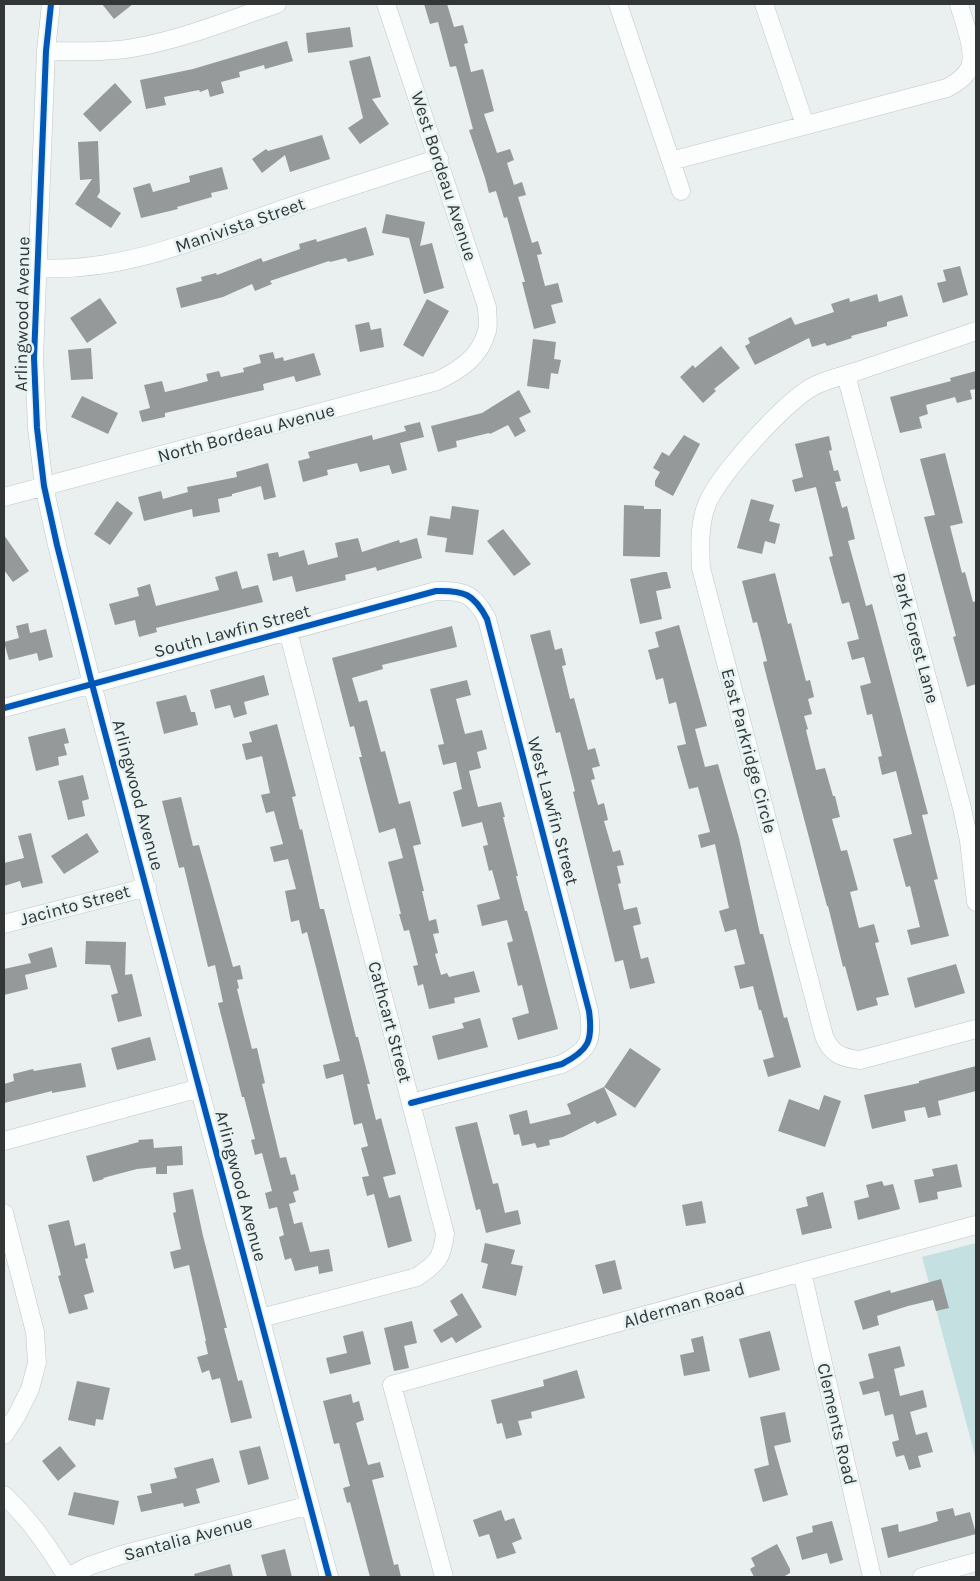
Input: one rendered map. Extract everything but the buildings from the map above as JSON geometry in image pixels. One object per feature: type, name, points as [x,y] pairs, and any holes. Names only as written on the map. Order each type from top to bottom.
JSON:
[{"type":"street","name":"Arlingwood Avenue","points":[[51,4],[46,51],[36,268],[34,358],[37,428],[44,486],[92,684],[329,1577]]},
{"type":"street","points":[[46,51],[94,52],[137,47],[182,36],[277,4]]},
{"type":"street","name":"West Bordeau Avenue","points":[[386,4],[487,307],[488,330],[479,350]]},
{"type":"street","points":[[618,4],[681,191]]},
{"type":"street","points":[[764,4],[805,125]]},
{"type":"street","points":[[671,161],[947,88],[959,81],[970,67],[971,51],[959,4]]},
{"type":"street","name":"Manivista Street","points":[[36,268],[77,268],[121,262],[174,249],[438,158]]},
{"type":"street","name":"East Parkridge Circle","points":[[976,331],[814,386],[789,404],[743,454],[720,483],[707,504],[702,525],[700,548],[701,568],[828,1046],[845,1058],[860,1060],[976,1029]]},
{"type":"street","name":"North Bordeau Avenue","points":[[4,497],[437,381],[461,368],[479,350]]},
{"type":"street","name":"Park Forest Lane","points":[[846,375],[962,808],[969,841],[976,902]]},
{"type":"street","name":"South Lawfin Street","points":[[4,708],[436,591],[454,590],[468,596]]},
{"type":"street","name":"West Lawfin Street","points":[[411,1102],[562,1064],[579,1055],[590,1042],[590,1011],[487,619],[479,605],[468,596]]},
{"type":"street","name":"Cathcart Street","points":[[261,1318],[417,1277],[434,1265],[443,1251],[445,1234],[288,631]]},
{"type":"street","name":"Jacinto Street","points":[[4,924],[147,886]]},
{"type":"street","points":[[4,1140],[200,1088]]},
{"type":"street","points":[[4,1213],[35,1332],[37,1363],[30,1389],[4,1435]]},
{"type":"street","name":"Alderman Road","points":[[444,1577],[392,1385],[976,1225]]},
{"type":"street","name":"Clements Road","points":[[802,1272],[872,1577]]},
{"type":"street","points":[[4,1495],[43,1539],[68,1577]]},
{"type":"street","name":"Santalia Avenue","points":[[68,1577],[89,1566],[121,1556],[310,1505]]},
{"type":"street","points":[[922,1577],[976,1562]]},
{"type":"shaded area","points":[[976,1243],[976,1459],[922,1257]]},
{"type":"cycle path","points":[[51,4],[46,51],[34,358],[37,428],[44,486],[92,684],[329,1577]]},
{"type":"cycle path","points":[[4,708],[436,591],[454,591],[473,599],[487,619],[589,1011],[590,1030],[587,1044],[583,1049],[562,1064],[411,1103]]}]
